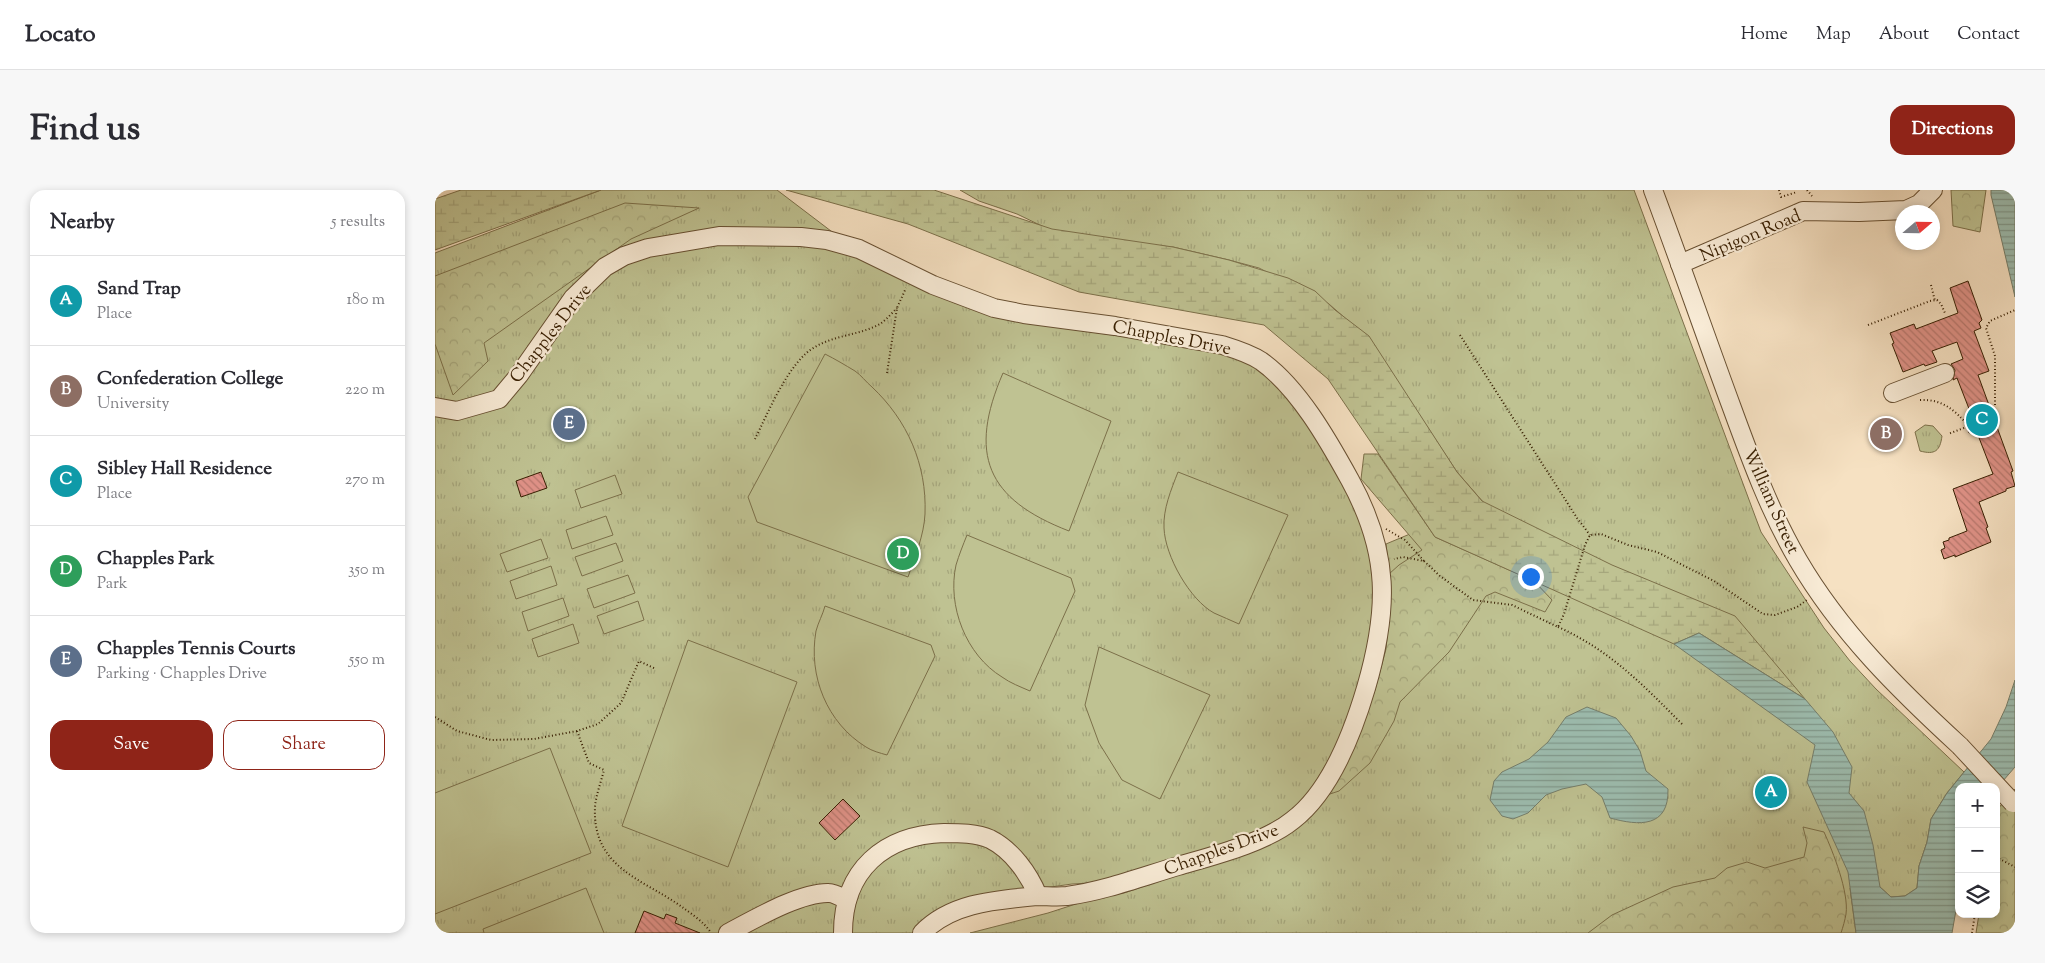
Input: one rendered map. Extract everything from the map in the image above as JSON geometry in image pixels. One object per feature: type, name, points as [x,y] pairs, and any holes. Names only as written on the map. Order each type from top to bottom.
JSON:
[{"type":"street","name":"William Street","points":[[1653,190],[1757,475],[1788,542],[1819,592],[1859,646],[1907,696],[1960,746],[2014,805]]},
{"type":"street","name":"Nipigon Road","points":[[1680,264],[1803,210],[1859,212],[1905,210],[1919,204],[1933,190]]},
{"type":"street","name":"Chapples Drive","points":[[435,407],[457,411],[499,399],[519,375],[578,293],[605,267],[625,256],[648,248],[719,236],[801,237],[827,240],[859,249],[955,294],[994,308],[1205,341],[1238,350],[1259,359],[1291,389],[1315,422],[1347,474],[1365,510],[1380,562],[1383,587],[1380,628],[1372,667],[1361,704],[1347,742],[1325,782],[1307,808],[1293,821],[1275,832],[1206,857],[1108,887],[1066,896],[1038,896],[965,906],[945,915],[922,933]]},
{"type":"street","points":[[1893,393],[1945,373]]},
{"type":"street","points":[[843,933],[847,900],[861,870],[879,852],[917,837],[946,833],[967,834],[990,839],[1005,850],[1021,866],[1032,880],[1038,896]]},
{"type":"street","points":[[728,933],[763,914],[809,896],[830,893],[847,900]]},
{"type":"path","points":[[1779,190],[1781,197],[1797,192]]},
{"type":"path","points":[[887,373],[897,308],[912,274]]},
{"type":"path","points":[[1931,284],[1935,300],[1941,304],[1945,313]]},
{"type":"path","points":[[1868,325],[1935,300]]},
{"type":"path","points":[[755,440],[793,368],[813,347],[837,337],[864,331],[882,323],[897,308]]},
{"type":"path","points":[[1995,405],[1995,356],[1986,328],[1990,321],[2015,310]]},
{"type":"path","points":[[1460,335],[1577,518],[1590,535]]},
{"type":"path","points":[[1914,400],[1931,399],[1947,404],[1969,426],[1948,434]]},
{"type":"path","points":[[1370,524],[1393,532],[1405,540],[1440,576],[1473,600],[1511,605],[1578,636],[1623,666],[1683,725]]},
{"type":"path","points":[[1590,535],[1601,534],[1627,545],[1657,552],[1714,581],[1763,614],[1775,615],[1797,607],[1819,592]]},
{"type":"path","points":[[1558,627],[1590,535]]},
{"type":"path","points":[[1380,562],[1403,557],[1424,561]]},
{"type":"path","points":[[435,716],[457,731],[491,740],[535,740],[577,731],[598,724],[621,703],[639,661],[656,669]]},
{"type":"path","points":[[577,731],[589,763],[604,770],[595,807],[598,836],[609,858],[634,879],[671,899],[692,914],[711,933]]},
{"type":"path","points":[[2000,859],[2015,867]]},
{"type":"path","points":[[1972,933],[1974,918]]},
{"type":"green space","points":[[461,190],[601,190],[435,250],[435,199]]},
{"type":"green space","points":[[601,190],[777,190],[877,266],[955,303],[1015,321],[1217,350],[1260,366],[1302,412],[1344,483],[1369,543],[1375,585],[1371,638],[1359,686],[1338,744],[1306,798],[1291,812],[1259,830],[1149,868],[1091,883],[959,900],[944,906],[917,933],[435,933],[435,253]]},
{"type":"green space","points":[[786,190],[934,190],[1052,229],[1173,247],[1229,260],[1288,278],[1315,291],[1335,310],[1369,336],[1457,472],[1482,501],[1612,565],[1735,616],[1805,699],[1699,633],[1674,644],[1435,537],[1328,379],[1264,325],[1079,292],[908,224]]},
{"type":"green space","points":[[960,190],[1634,190],[1761,532],[1824,628],[1850,661],[1876,689],[1964,772],[1947,793],[1931,819],[1927,842],[1919,866],[1917,888],[1905,896],[1891,897],[1880,887],[1850,888],[1856,933],[970,933],[1048,913],[1082,902],[1127,892],[1264,845],[1337,774],[1358,739],[1386,649],[1390,580],[1386,544],[1484,503],[1457,472],[1401,387],[1345,318],[1329,304],[1259,268],[1173,247],[1071,240],[1017,214],[979,201]]},
{"type":"green space","points":[[1951,190],[1986,190],[1980,232],[1953,226]]},
{"type":"green space","points":[[625,203],[699,208],[631,239],[484,343],[488,361],[453,395],[435,344],[435,276]]},
{"type":"green space","points":[[825,354],[855,371],[872,387],[895,414],[912,444],[922,478],[925,514],[921,538],[908,577],[757,522],[748,497]]},
{"type":"green space","points":[[1003,373],[1111,421],[1069,531],[1041,518],[1019,504],[1002,488],[992,470],[987,450],[987,427],[992,402]]},
{"type":"green space","points":[[1925,425],[1933,426],[1942,436],[1936,451],[1920,451],[1915,432]]},
{"type":"green space","points":[[1364,454],[1378,454],[1435,537],[1534,581],[1552,600],[1545,612],[1495,592],[1486,596],[1449,652],[1400,702],[1394,721],[1370,763],[1339,791],[1324,796],[1358,739],[1375,690],[1386,649],[1390,605],[1389,574],[1422,550],[1361,479]]},
{"type":"green space","points":[[1178,472],[1288,515],[1239,624],[1205,607],[1188,588],[1174,564],[1165,539],[1164,528],[1168,500]]},
{"type":"green space","points":[[615,475],[622,494],[581,508],[575,490]]},
{"type":"green space","points":[[606,516],[613,535],[572,549],[566,530]]},
{"type":"green space","points":[[967,535],[1071,578],[1075,591],[1030,691],[1008,681],[989,668],[969,643],[962,628],[954,597],[954,581],[956,565]]},
{"type":"green space","points":[[541,539],[548,558],[507,572],[500,554]]},
{"type":"green space","points":[[616,543],[623,561],[582,576],[575,557]]},
{"type":"green space","points":[[551,566],[557,585],[516,599],[510,581]]},
{"type":"green space","points":[[628,575],[635,593],[594,608],[587,589]]},
{"type":"green space","points":[[563,598],[569,616],[528,631],[522,612]]},
{"type":"green space","points":[[638,601],[644,620],[604,634],[597,616]]},
{"type":"green space","points":[[825,606],[931,645],[935,656],[887,755],[868,748],[852,737],[831,712],[823,697],[815,665],[814,648],[816,631]]},
{"type":"green space","points":[[573,624],[579,643],[538,657],[532,639]]},
{"type":"green space","points":[[688,640],[797,682],[728,867],[622,826]]},
{"type":"green space","points":[[1099,647],[1210,695],[1160,799],[1122,780],[1099,743],[1085,705]]},
{"type":"green space","points":[[550,748],[591,853],[435,914],[435,793]]},
{"type":"green space","points":[[2015,789],[2015,933],[1976,933],[1978,918],[2000,918],[2000,806]]},
{"type":"green space","points":[[1803,827],[1824,832],[1836,861],[1843,884],[1846,905],[1846,916],[1841,933],[1588,933],[1612,915],[1673,887],[1715,878],[1727,868],[1747,862],[1765,868],[1804,857],[1807,843]]},
{"type":"green space","points":[[586,888],[604,933],[484,933],[483,929]]},
{"type":"shaded area","points":[[1991,190],[2015,190],[2015,297],[1991,195]]},
{"type":"shaded area","points":[[1699,633],[1805,699],[1833,732],[1852,767],[1849,793],[1864,811],[1873,845],[1880,887],[1891,897],[1905,896],[1917,888],[1919,866],[1927,842],[1931,819],[1955,783],[1955,916],[1952,933],[1856,933],[1848,872],[1807,782],[1815,745],[1674,644]]},
{"type":"shaded area","points":[[2015,680],[2015,767],[2000,784],[1955,783],[1991,739],[2006,707]]},
{"type":"shaded area","points":[[1587,707],[1616,718],[1631,736],[1640,751],[1646,771],[1668,789],[1667,802],[1663,811],[1658,817],[1641,823],[1610,818],[1602,797],[1586,784],[1562,789],[1546,795],[1528,813],[1513,819],[1502,816],[1490,800],[1494,781],[1502,772],[1529,759],[1548,742],[1566,717]]},
{"type":"building","points":[[1968,281],[1982,320],[1979,323],[1981,328],[1974,331],[1989,371],[1978,375],[2013,471],[2011,472],[2015,486],[1979,502],[1991,542],[1955,557],[1955,555],[1944,559],[1941,550],[1945,548],[1943,542],[1967,531],[1953,489],[1993,474],[1976,430],[1969,433],[1965,422],[1973,419],[1957,378],[1953,380],[1955,370],[1951,364],[1963,359],[1957,342],[1932,351],[1937,362],[1925,366],[1924,364],[1903,372],[1892,344],[1894,343],[1890,333],[1914,324],[1916,329],[1958,313],[1950,288]]},
{"type":"building","points":[[541,472],[547,488],[521,497],[516,481]]},
{"type":"building","points":[[843,799],[860,816],[835,840],[819,823]]},
{"type":"building","points":[[644,911],[664,919],[666,914],[677,918],[675,923],[700,933],[635,933]]},
{"type":"place","name":"Sibley Hall Residence","points":[[1982,420]]},
{"type":"place","name":"Chapples Tennis Courts","points":[[569,424]]},
{"type":"place","name":"Confederation College","points":[[1886,434]]},
{"type":"place","name":"Chapples Park","points":[[903,554]]},
{"type":"place","name":"Sand Trap","points":[[1771,792]]}]
